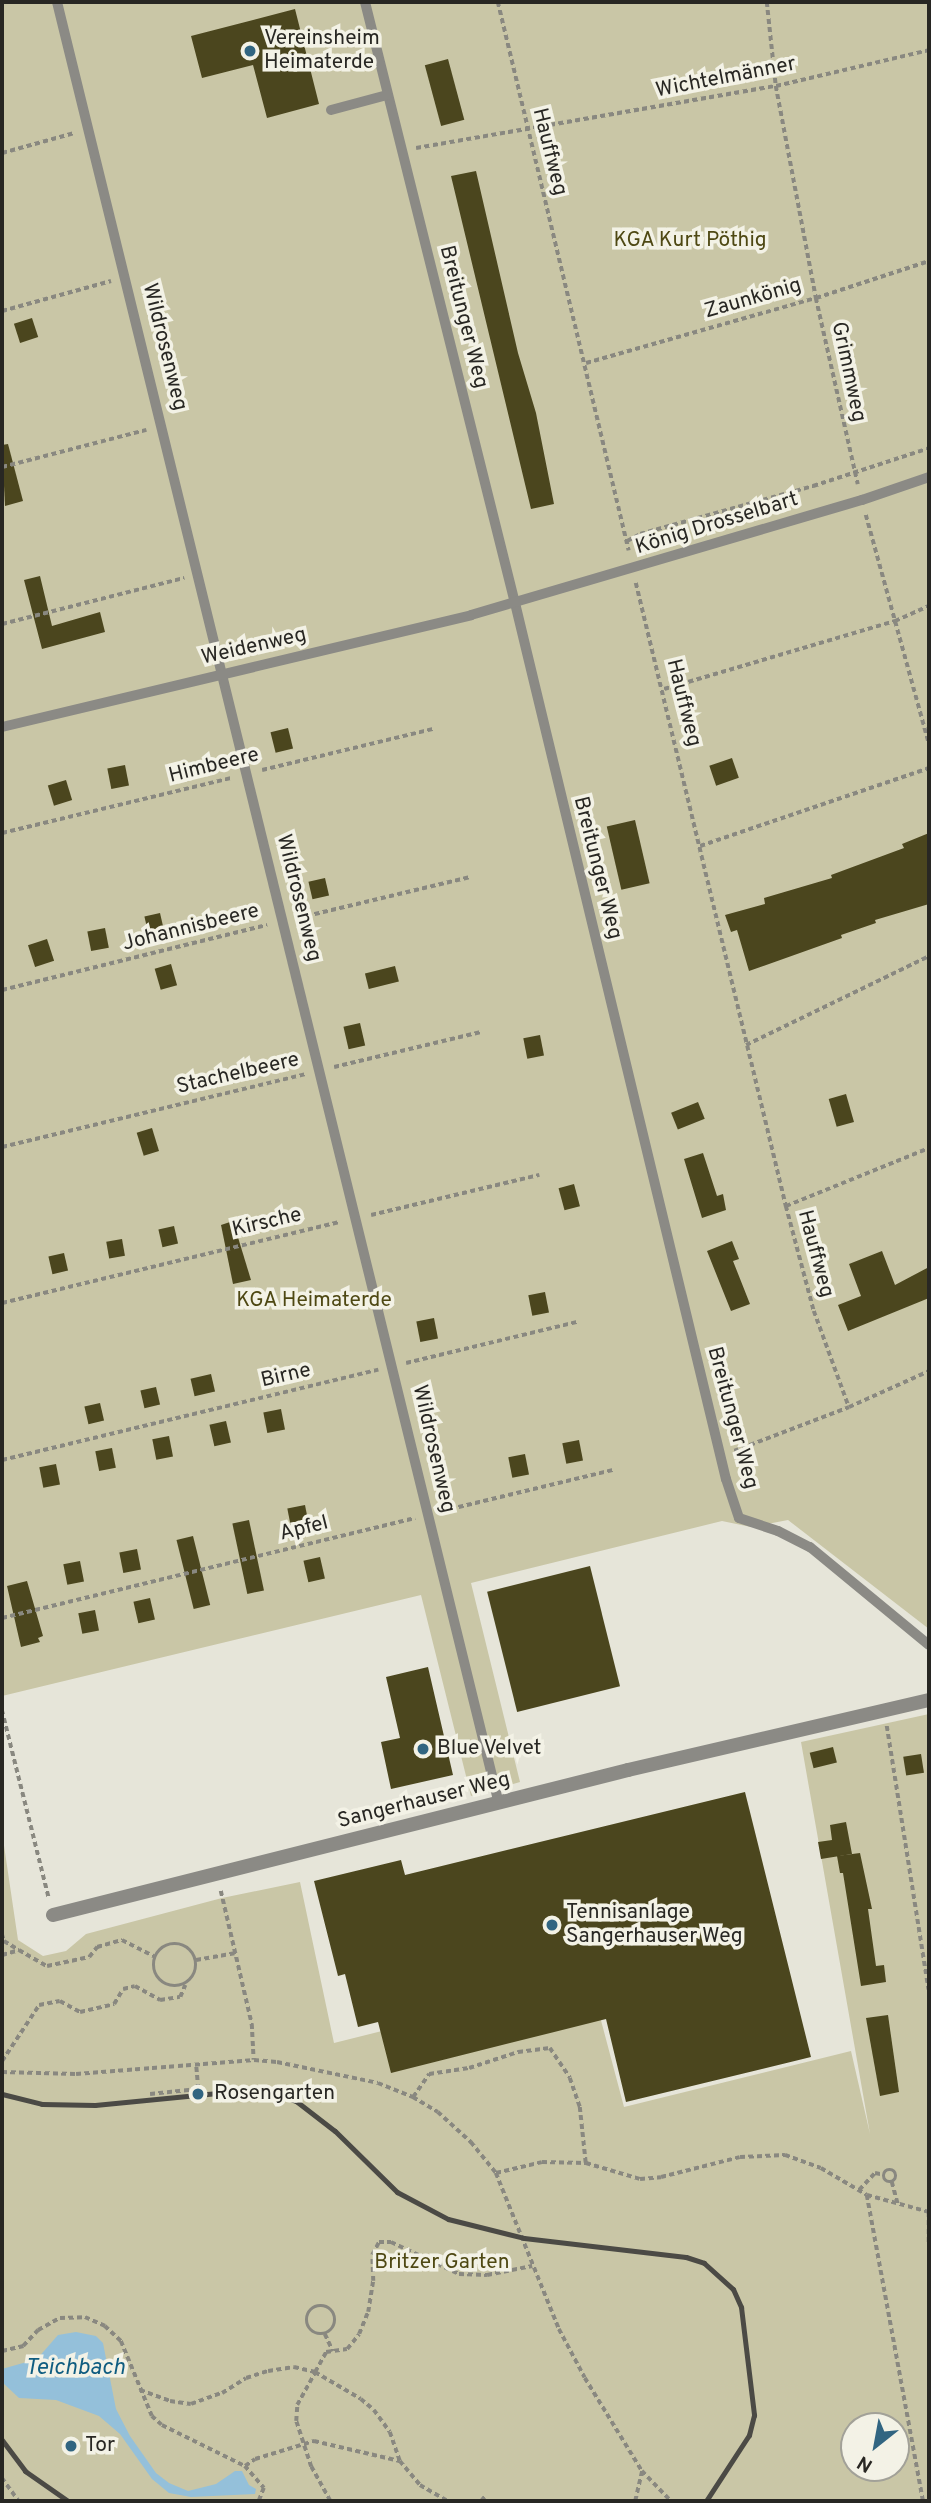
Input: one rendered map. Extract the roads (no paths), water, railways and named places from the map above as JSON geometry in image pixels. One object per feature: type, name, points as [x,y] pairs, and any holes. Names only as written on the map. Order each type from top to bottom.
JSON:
[{"type":"street","name":"Sangerhauser Weg","points":[[53,1915],[628,1770],[929,1700]]},
{"type":"lane","name":"Wildrosenweg","points":[[57,2],[200,574],[499,1804]]},
{"type":"lane","name":"Breitunger Weg","points":[[365,2],[514,603],[719,1455],[740,1518],[778,1531],[810,1547],[929,1645]]},
{"type":"lane","points":[[331,110],[387,95]]},
{"type":"lane","name":"König Drosselbart","points":[[514,603],[929,478]]},
{"type":"lane","name":"Weidenweg","points":[[2,727],[514,603]]},
{"type":"water","name":"Teichbach","points":[[76,2332],[96,2336],[103,2343],[116,2409],[130,2436],[156,2473],[169,2483],[188,2491],[216,2484],[235,2471],[242,2471],[249,2485],[256,2489],[255,2494],[191,2497],[169,2493],[152,2479],[120,2434],[99,2416],[56,2400],[19,2398],[2,2382],[2,2369],[37,2359],[58,2335]]},
{"type":"railway","points":[[2,2094],[42,2104],[95,2105],[248,2090],[282,2096],[296,2101],[335,2131],[397,2192],[448,2219],[524,2238],[686,2257],[704,2263],[733,2289],[741,2307],[754,2415],[749,2435],[706,2501]]},
{"type":"railway","points":[[2,2440],[25,2471],[68,2501]]},
{"type":"place","name":"Vereinsheim Heimaterde","points":[[250,51]]},
{"type":"place","name":"Blue Velvet","points":[[423,1749]]},
{"type":"place","name":"Tennisanlage Sangerhauser Weg","points":[[552,1925]]},
{"type":"place","name":"Rosengarten","points":[[198,2094]]},
{"type":"place","name":"Tor","points":[[71,2446]]},
{"type":"park label","name":"KGA Kurt Pöthig","points":[[690,241]]},
{"type":"park label","name":"KGA Heimaterde","points":[[314,1301]]},
{"type":"park label","name":"Britzer Garten","points":[[442,2263]]}]
